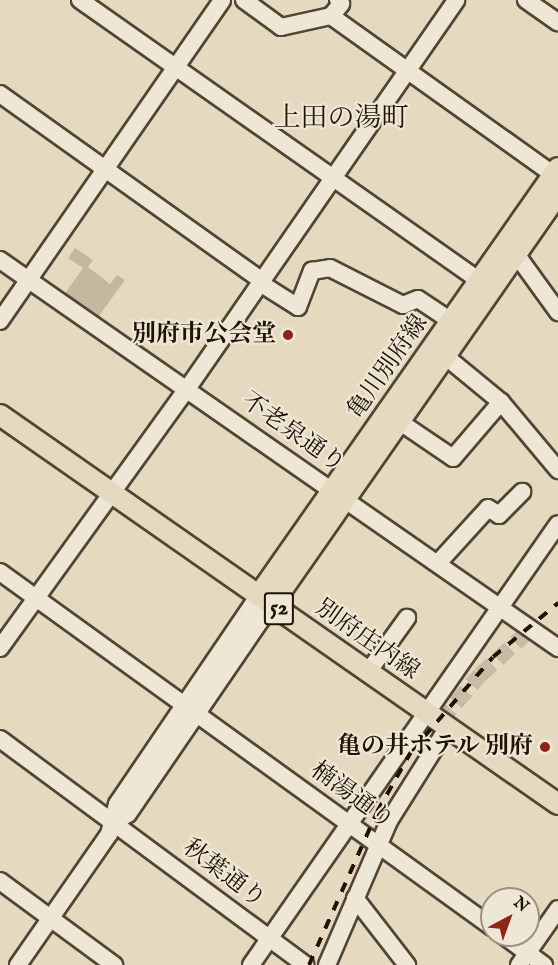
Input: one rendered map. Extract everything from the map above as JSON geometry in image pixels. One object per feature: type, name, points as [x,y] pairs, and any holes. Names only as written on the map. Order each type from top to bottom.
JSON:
[{"type":"main road","name":"亀川別府線","points":[[486,285],[516,254],[557,178]]},
{"type":"main road","name":"亀川別府線","points":[[266,600],[486,285],[557,178]]},
{"type":"main road","name":"亀川別府線","points":[[340,495],[400,422],[445,356],[457,326]]},
{"type":"main road","name":"別府庄内線","points":[[0,415],[558,804]]},
{"type":"street","points":[[80,0],[486,285]]},
{"type":"street","points":[[0,321],[222,0]]},
{"type":"street","points":[[244,0],[281,27],[331,16],[341,4],[338,0]]},
{"type":"street","points":[[0,648],[187,389],[456,0]]},
{"type":"street","points":[[526,0],[558,22]]},
{"type":"street","points":[[331,16],[557,178]]},
{"type":"street","points":[[0,94],[298,307],[312,271],[330,268],[403,305],[418,299],[457,326]]},
{"type":"street","points":[[516,254],[558,312]]},
{"type":"street","name":"不老泉通り","points":[[0,260],[558,648]]},
{"type":"street","points":[[445,356],[501,402],[558,470]]},
{"type":"street","points":[[400,422],[453,458],[501,402]]},
{"type":"street","points":[[438,563],[488,508],[499,515],[522,492]]},
{"type":"street","points":[[251,965],[558,524]]},
{"type":"street","name":"楠湯通り","points":[[0,572],[191,707],[348,824],[480,918]]},
{"type":"street","points":[[18,965],[115,822],[117,804],[191,707],[266,600]]},
{"type":"street","points":[[369,672],[407,618]]},
{"type":"street","points":[[327,965],[378,844],[407,788],[448,727]]},
{"type":"street","name":"秋葉通り","points":[[0,739],[115,822],[302,964]]},
{"type":"street","points":[[0,881],[114,965]]},
{"type":"street","points":[[355,898],[407,965]]},
{"type":"street","points":[[523,959],[558,909]]},
{"type":"street","points":[[513,947],[523,959],[544,965]]},
{"type":"shaded area","points":[[75,248],[93,260],[88,267],[110,284],[117,275],[125,280],[96,320],[63,296],[83,268],[68,258]]},
{"type":"tunnel","points":[[440,721],[480,675],[531,629]]},
{"type":"railway","points":[[309,965],[377,812],[411,752],[493,657],[558,603]]},
{"type":"place","name":"別府市公会堂","points":[[288,335]]},
{"type":"place","name":"亀の井ホテル 別府","points":[[545,747]]},
{"type":"district","name":"上田の湯町","points":[[341,120]]}]
